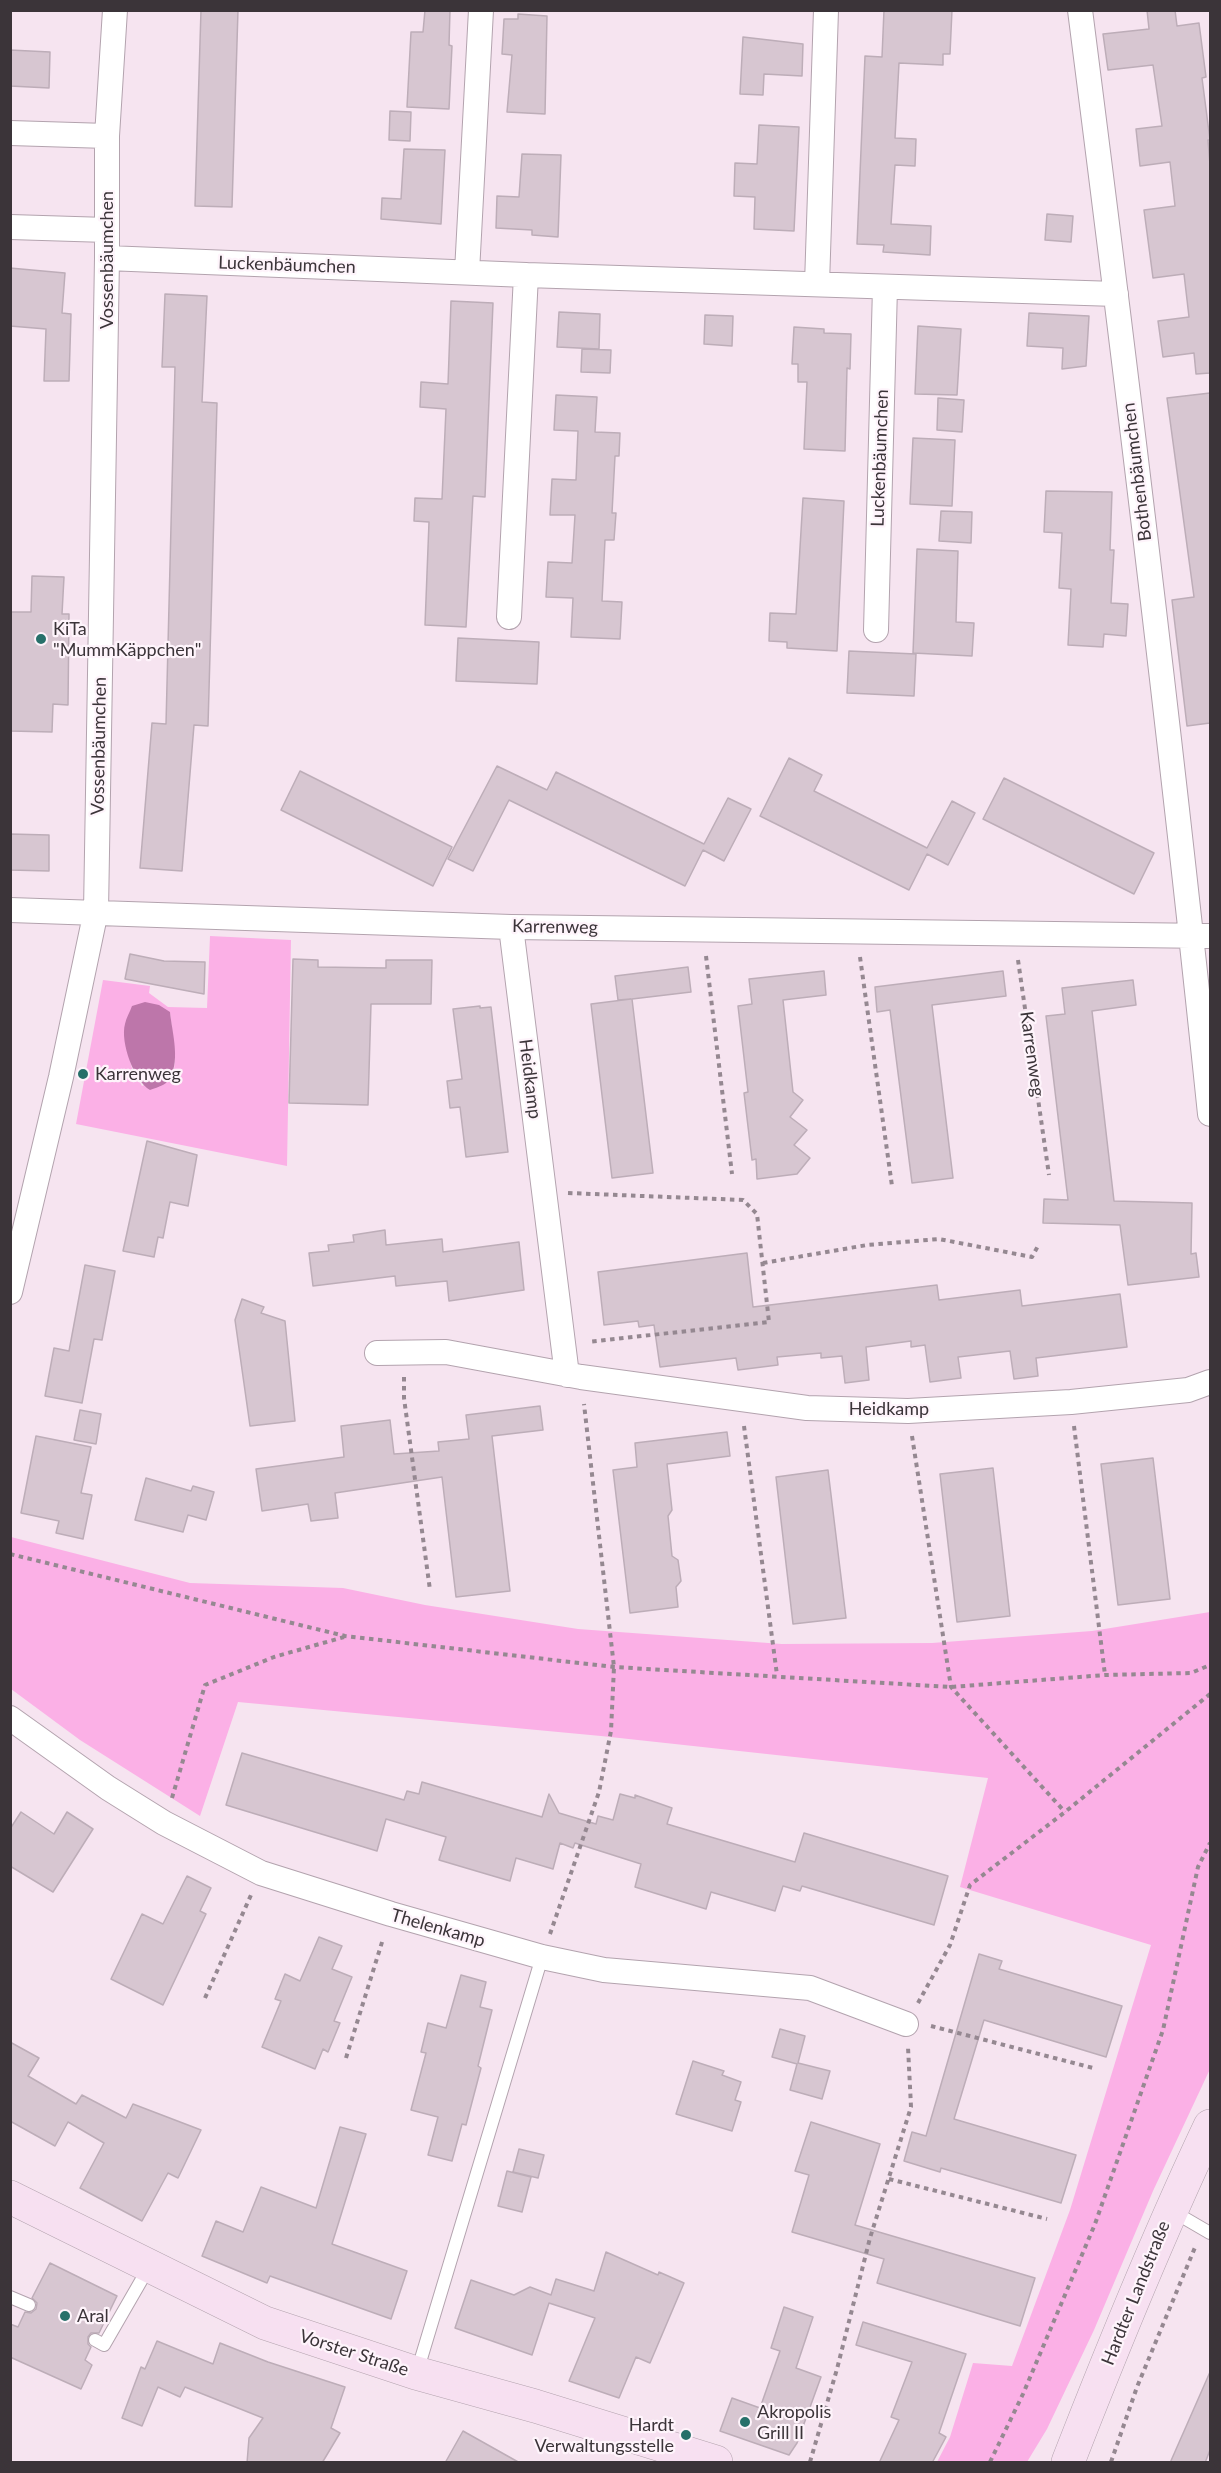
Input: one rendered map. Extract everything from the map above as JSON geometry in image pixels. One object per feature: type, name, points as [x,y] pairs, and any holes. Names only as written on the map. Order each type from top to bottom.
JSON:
[{"type":"main road","name":"Hardter Landstraße","points":[[1068,2463],[1170,2210],[1210,2126]]},
{"type":"main road","name":"Vorster Straße","points":[[11,2197],[148,2267],[265,2323],[416,2373],[535,2406],[716,2463]]},
{"type":"street","name":"Vossenbäumchen","points":[[10,1292],[61,1077],[96,911],[107,136],[115,10]]},
{"type":"street","points":[[467,272],[481,10]]},
{"type":"street","points":[[817,284],[826,10]]},
{"type":"street","name":"Bothenbäumchen","points":[[1080,10],[1201,935]]},
{"type":"street","points":[[10,134],[107,136]]},
{"type":"street","points":[[10,227],[107,230]]},
{"type":"street","name":"Luckenbäumchen","points":[[107,258],[526,275],[1116,294]]},
{"type":"street","points":[[509,617],[526,275]]},
{"type":"street","name":"Luckenbäumchen","points":[[876,630],[885,287]]},
{"type":"street","name":"Karrenweg","points":[[10,910],[96,911],[511,927],[1201,935]]},
{"type":"street","name":"Heidkamp","points":[[511,927],[563,1345],[574,1376]]},
{"type":"street","points":[[1201,935],[1210,1114]]},
{"type":"street","name":"Heidkamp","points":[[377,1353],[446,1352],[574,1376],[807,1408],[908,1411],[1071,1402],[1188,1390],[1210,1382]]},
{"type":"street","name":"Thelenkamp","points":[[10,1718],[108,1788],[164,1822],[261,1873],[391,1914],[542,1957],[604,1970],[810,1988],[906,2024]]},
{"type":"lane","points":[[416,2373],[542,1957]]},
{"type":"lane","points":[[10,2204],[11,2197]]},
{"type":"lane","points":[[1170,2210],[1207,2231]]},
{"type":"lane","points":[[95,2340],[104,2345],[148,2267]]},
{"type":"lane","points":[[10,2297],[29,2305]]},
{"type":"path","points":[[703,928],[732,1174]]},
{"type":"path","points":[[859,932],[860,955],[892,1186]]},
{"type":"path","name":"Karrenweg","points":[[1015,932],[1049,1175]]},
{"type":"path","points":[[544,1192],[743,1200],[757,1215],[763,1263],[769,1322],[563,1345]]},
{"type":"path","points":[[763,1263],[867,1245],[939,1239],[1032,1257],[1039,1244]]},
{"type":"path","points":[[404,1352],[404,1398],[430,1590]]},
{"type":"path","points":[[542,1957],[599,1792],[611,1731],[614,1667],[574,1376]]},
{"type":"path","points":[[741,1398],[777,1675]]},
{"type":"path","points":[[1071,1402],[1105,1675]]},
{"type":"path","points":[[908,1411],[951,1687],[1065,1812]]},
{"type":"path","points":[[10,1554],[345,1636],[614,1667],[951,1687],[1105,1675],[1191,1673],[1210,1665]]},
{"type":"path","points":[[164,1822],[205,1685],[274,1658],[345,1636]]},
{"type":"path","points":[[810,2463],[837,2369],[870,2238],[911,2107],[906,2024],[950,1945],[970,1885],[1065,1812],[1210,1694]]},
{"type":"path","points":[[990,2463],[1023,2394],[1095,2224],[1163,2030],[1198,1867],[1210,1843]]},
{"type":"path","points":[[205,1998],[261,1873]]},
{"type":"path","points":[[346,2058],[391,1914]]},
{"type":"path","points":[[906,2024],[938,2027],[1093,2068]]},
{"type":"path","points":[[889,2179],[1047,2219]]},
{"type":"path","points":[[1111,2463],[1137,2387],[1207,2231]]},
{"type":"shaded area","points":[[210,936],[291,940],[287,1166],[76,1124],[103,980],[150,986],[149,993],[168,1007],[207,1008]],"holes":[[[170,1013],[175,1055],[174,1070],[142,1086],[132,1068],[128,1053]]]},
{"type":"shaded area","points":[[145,1002],[159,1005],[170,1012],[175,1048],[172,1075],[167,1082],[150,1090],[134,1070],[126,1050],[124,1032],[132,1006]]},
{"type":"shaded area","points":[[11,1537],[190,1583],[343,1588],[425,1605],[578,1629],[782,1644],[932,1643],[1092,1631],[1210,1612],[1210,2069],[1153,2191],[1094,2330],[1047,2429],[1027,2462],[937,2462],[950,2437],[973,2363],[1012,2366],[1070,2210],[1151,1945],[960,1887],[988,1778],[601,1736],[238,1702],[200,1816],[80,1740],[11,1689]]},
{"type":"building","points":[[201,10],[238,10],[232,207],[195,206]]},
{"type":"building","points":[[425,10],[450,10],[449,45],[452,46],[449,109],[407,107],[411,32],[423,32]]},
{"type":"building","points":[[884,10],[952,10],[950,54],[943,54],[943,65],[899,63],[895,138],[916,139],[915,166],[895,165],[891,224],[931,226],[930,255],[883,252],[884,245],[857,244],[865,56],[882,57]]},
{"type":"building","points":[[1147,10],[1175,10],[1177,26],[1199,23],[1206,77],[1202,78],[1210,140],[1208,140],[1210,373],[1196,374],[1194,353],[1163,357],[1158,321],[1189,317],[1184,274],[1153,278],[1144,210],[1175,206],[1170,162],[1140,166],[1136,129],[1162,126],[1153,65],[1108,70],[1103,34],[1149,29]]},
{"type":"building","points":[[518,14],[547,16],[545,114],[507,112],[512,55],[502,54],[504,19],[518,19]]},
{"type":"building","points":[[743,37],[803,44],[802,76],[764,74],[763,95],[740,94]]},
{"type":"building","points":[[10,50],[50,52],[49,88],[10,86]]},
{"type":"building","points":[[390,111],[411,112],[410,141],[389,140]]},
{"type":"building","points":[[759,125],[799,127],[794,231],[754,229],[755,197],[734,196],[735,163],[757,164]]},
{"type":"building","points":[[404,149],[445,150],[441,224],[381,219],[382,198],[401,199]]},
{"type":"building","points":[[522,154],[561,155],[558,237],[532,235],[532,230],[496,228],[497,196],[519,197]]},
{"type":"building","points":[[1047,214],[1073,216],[1071,242],[1045,240]]},
{"type":"building","points":[[10,268],[65,273],[62,313],[71,314],[69,381],[44,381],[46,329],[10,326]]},
{"type":"building","points":[[165,294],[207,296],[202,402],[217,403],[208,726],[194,725],[182,871],[140,868],[152,723],[166,724],[175,367],[162,367]]},
{"type":"building","points":[[451,301],[493,303],[485,497],[473,496],[466,627],[425,625],[429,522],[414,521],[415,498],[442,499],[446,409],[420,407],[421,382],[448,384]]},
{"type":"building","points":[[559,312],[600,314],[599,349],[557,347]]},
{"type":"building","points":[[1029,313],[1089,316],[1086,366],[1062,369],[1063,348],[1027,346]]},
{"type":"building","points":[[705,315],[733,316],[732,346],[704,344]]},
{"type":"building","points":[[918,326],[961,329],[957,395],[915,394]]},
{"type":"building","points":[[794,327],[824,329],[824,333],[851,334],[850,369],[847,368],[845,451],[804,449],[807,382],[798,382],[798,364],[792,364]]},
{"type":"building","points":[[582,349],[611,350],[610,373],[581,372]]},
{"type":"building","points":[[1210,393],[1210,723],[1187,726],[1172,600],[1194,597],[1167,398]]},
{"type":"building","points":[[556,395],[597,397],[595,432],[620,433],[619,456],[615,456],[612,513],[616,513],[614,540],[605,540],[602,601],[622,602],[620,639],[571,637],[573,598],[546,597],[548,562],[572,563],[575,515],[550,515],[552,479],[576,480],[578,431],[554,430]]},
{"type":"building","points":[[938,398],[964,400],[962,432],[937,430]]},
{"type":"building","points":[[913,438],[955,440],[952,506],[910,504]]},
{"type":"building","points":[[1046,491],[1112,492],[1110,550],[1114,550],[1111,603],[1128,604],[1126,636],[1104,634],[1103,647],[1068,645],[1071,589],[1059,588],[1062,533],[1044,532]]},
{"type":"building","points":[[803,498],[844,501],[837,651],[787,648],[787,642],[769,641],[770,613],[796,614]]},
{"type":"building","points":[[941,511],[972,512],[971,543],[939,541]]},
{"type":"building","points":[[917,549],[958,551],[956,622],[974,623],[972,656],[913,653]]},
{"type":"building","name":"KiTa \"MummKäppchen\"","points":[[32,576],[64,577],[62,614],[69,614],[68,705],[53,704],[52,732],[10,731],[10,612],[31,612]]},
{"type":"building","points":[[458,638],[539,642],[537,684],[456,681]]},
{"type":"building","points":[[849,651],[916,654],[914,696],[847,693]]},
{"type":"building","points":[[789,758],[822,775],[814,791],[927,848],[952,801],[975,813],[948,865],[927,854],[909,890],[760,816]]},
{"type":"building","points":[[497,766],[547,790],[556,772],[704,844],[728,798],[751,809],[724,861],[703,850],[685,886],[509,800],[473,871],[448,859]]},
{"type":"building","points":[[300,771],[452,847],[433,886],[281,810]]},
{"type":"building","points":[[1004,778],[1154,853],[1134,894],[983,819]]},
{"type":"building","points":[[10,834],[49,835],[49,871],[10,870]]},
{"type":"building","points":[[130,954],[164,961],[205,962],[204,994],[125,979]]},
{"type":"building","points":[[293,959],[318,960],[318,967],[386,968],[386,960],[432,960],[431,1004],[371,1004],[368,1105],[289,1103]]},
{"type":"building","points":[[688,967],[691,992],[632,999],[653,1173],[612,1178],[591,1004],[631,999],[618,1000],[615,976]]},
{"type":"building","points":[[824,971],[826,995],[783,1000],[793,1092],[803,1100],[790,1117],[807,1130],[794,1145],[810,1158],[797,1174],[757,1179],[756,1159],[752,1160],[744,1093],[748,1092],[738,1006],[752,1004],[749,979]]},
{"type":"building","points":[[1003,971],[1006,996],[932,1005],[953,1178],[912,1183],[890,1010],[877,1012],[875,987]]},
{"type":"building","points":[[1133,980],[1136,1005],[1092,1011],[1114,1201],[1192,1203],[1191,1254],[1196,1253],[1199,1277],[1128,1285],[1120,1225],[1043,1223],[1044,1199],[1068,1200],[1046,1016],[1065,1014],[1062,988]]},
{"type":"building","points":[[480,1006],[480,1008],[491,1007],[508,1152],[466,1157],[460,1107],[450,1108],[447,1081],[462,1079],[453,1009]]},
{"type":"building","points":[[147,1141],[197,1155],[188,1206],[170,1202],[163,1238],[158,1237],[154,1257],[123,1251]]},
{"type":"building","points":[[385,1230],[386,1245],[442,1239],[443,1252],[519,1242],[524,1290],[449,1301],[447,1281],[396,1286],[395,1276],[313,1286],[309,1253],[329,1251],[328,1245],[354,1242],[353,1235]]},
{"type":"building","points":[[747,1253],[753,1307],[937,1285],[939,1300],[1020,1290],[1022,1306],[1120,1294],[1127,1347],[1036,1358],[1038,1376],[1014,1379],[1010,1351],[958,1357],[961,1378],[930,1382],[925,1345],[911,1347],[911,1341],[866,1347],[869,1380],[845,1383],[842,1356],[821,1358],[821,1353],[777,1357],[778,1365],[738,1370],[736,1358],[660,1367],[654,1325],[639,1327],[638,1321],[604,1325],[598,1272]]},
{"type":"building","points":[[85,1265],[115,1271],[102,1340],[94,1339],[82,1403],[45,1396],[54,1348],[69,1351]]},
{"type":"building","points":[[242,1299],[264,1307],[261,1313],[285,1321],[295,1421],[250,1426],[235,1320]]},
{"type":"building","points":[[540,1406],[543,1430],[492,1436],[510,1591],[456,1597],[442,1477],[335,1493],[338,1518],[311,1521],[308,1504],[262,1511],[256,1469],[344,1457],[341,1426],[390,1420],[394,1454],[439,1451],[438,1442],[469,1439],[466,1415]]},
{"type":"building","points":[[80,1410],[101,1414],[96,1444],[74,1440]]},
{"type":"building","points":[[727,1432],[730,1456],[667,1464],[672,1510],[668,1516],[672,1556],[678,1560],[681,1581],[676,1587],[678,1607],[630,1613],[613,1470],[637,1467],[635,1443]]},
{"type":"building","points":[[36,1436],[91,1447],[81,1493],[92,1495],[83,1539],[56,1533],[59,1521],[21,1513]]},
{"type":"building","points":[[1153,1458],[1170,1599],[1118,1605],[1101,1464]]},
{"type":"building","points":[[993,1468],[1010,1616],[957,1622],[940,1474]]},
{"type":"building","points":[[828,1470],[846,1618],[793,1624],[776,1477]]},
{"type":"building","points":[[146,1478],[191,1491],[193,1486],[214,1492],[206,1520],[188,1515],[183,1532],[135,1520]]},
{"type":"building","points":[[242,1753],[404,1800],[407,1791],[419,1794],[422,1782],[542,1817],[549,1794],[559,1813],[596,1824],[598,1816],[613,1820],[620,1794],[635,1798],[635,1795],[672,1808],[667,1824],[795,1862],[804,1833],[948,1876],[934,1925],[802,1886],[800,1891],[783,1886],[775,1911],[711,1892],[706,1909],[635,1887],[641,1864],[575,1843],[573,1848],[560,1843],[553,1869],[516,1858],[510,1881],[439,1860],[446,1837],[386,1819],[377,1851],[226,1805]]},
{"type":"building","points":[[21,1812],[54,1834],[67,1812],[93,1829],[53,1892],[10,1866],[10,1829]]},
{"type":"building","points":[[187,1876],[211,1888],[200,1911],[206,1914],[163,2005],[111,1979],[142,1914],[163,1924]]},
{"type":"building","points":[[319,1937],[342,1946],[332,1969],[352,1977],[334,2021],[340,2023],[328,2052],[323,2049],[315,2069],[262,2047],[281,2001],[275,1999],[285,1974],[300,1981]]},
{"type":"building","points":[[979,1954],[1002,1961],[999,1969],[1122,2006],[1106,2057],[984,2020],[954,2119],[1076,2155],[1061,2203],[941,2168],[940,2172],[904,2161],[912,2132],[926,2136]]},
{"type":"building","points":[[461,1975],[486,1982],[480,2007],[492,2010],[478,2066],[481,2068],[466,2125],[462,2124],[452,2161],[428,2155],[438,2117],[411,2110],[426,2053],[421,2052],[428,2023],[446,2028]]},
{"type":"building","points":[[780,2029],[805,2036],[798,2063],[830,2071],[822,2099],[790,2090],[797,2064],[772,2057]]},
{"type":"building","points":[[10,2042],[39,2058],[28,2076],[76,2104],[82,2095],[126,2118],[133,2104],[201,2130],[178,2178],[168,2173],[142,2221],[80,2188],[104,2143],[68,2122],[55,2146],[10,2121]]},
{"type":"building","points":[[693,2061],[724,2071],[722,2075],[741,2082],[735,2100],[741,2102],[732,2131],[676,2114]]},
{"type":"building","points":[[811,2122],[880,2144],[855,2225],[1035,2278],[1020,2326],[877,2283],[884,2259],[792,2232],[809,2175],[795,2171]]},
{"type":"building","points":[[340,2127],[366,2134],[332,2244],[407,2271],[391,2319],[270,2276],[267,2283],[202,2256],[216,2221],[243,2232],[261,2187],[316,2208]]},
{"type":"building","points":[[519,2149],[544,2155],[538,2178],[513,2172]]},
{"type":"building","points":[[507,2171],[531,2177],[522,2212],[498,2206]]},
{"type":"building","points":[[606,2252],[658,2275],[659,2272],[684,2283],[650,2363],[636,2357],[619,2398],[569,2381],[595,2318],[549,2303],[532,2355],[455,2328],[471,2280],[514,2295],[530,2287],[551,2295],[556,2279],[594,2291]]},
{"type":"building","name":"Aral","points":[[50,2263],[117,2296],[99,2333],[91,2333],[88,2337],[88,2344],[91,2347],[85,2360],[92,2365],[81,2389],[10,2357],[10,2324],[18,2327],[25,2312],[31,2313],[36,2309],[37,2303],[32,2298]]},
{"type":"building","points":[[784,2307],[813,2317],[796,2368],[821,2377],[797,2443],[789,2455],[720,2431],[732,2398],[760,2408],[780,2351],[771,2348]]},
{"type":"building","points":[[863,2322],[966,2354],[939,2433],[946,2437],[932,2463],[879,2463],[899,2420],[891,2417],[912,2362],[856,2345]]},
{"type":"building","points":[[157,2341],[213,2364],[220,2343],[268,2362],[345,2387],[331,2428],[340,2433],[322,2463],[247,2463],[249,2438],[263,2418],[185,2387],[180,2397],[158,2387],[142,2426],[122,2418],[141,2367],[145,2369]]},
{"type":"building","points":[[1210,2372],[1210,2450],[1205,2463],[1170,2463]]},
{"type":"building","points":[[463,2431],[520,2463],[445,2463]]},
{"type":"place","name":"KiTa \"MummKäppchen\"","points":[[41,639]]},
{"type":"place","name":"Karrenweg","points":[[83,1074]]},
{"type":"place","name":"Aral","points":[[65,2316]]},
{"type":"place","name":"Akropolis Grill II","points":[[745,2422]]},
{"type":"place","name":"Hardt Verwaltungsstelle","points":[[686,2435]]}]
